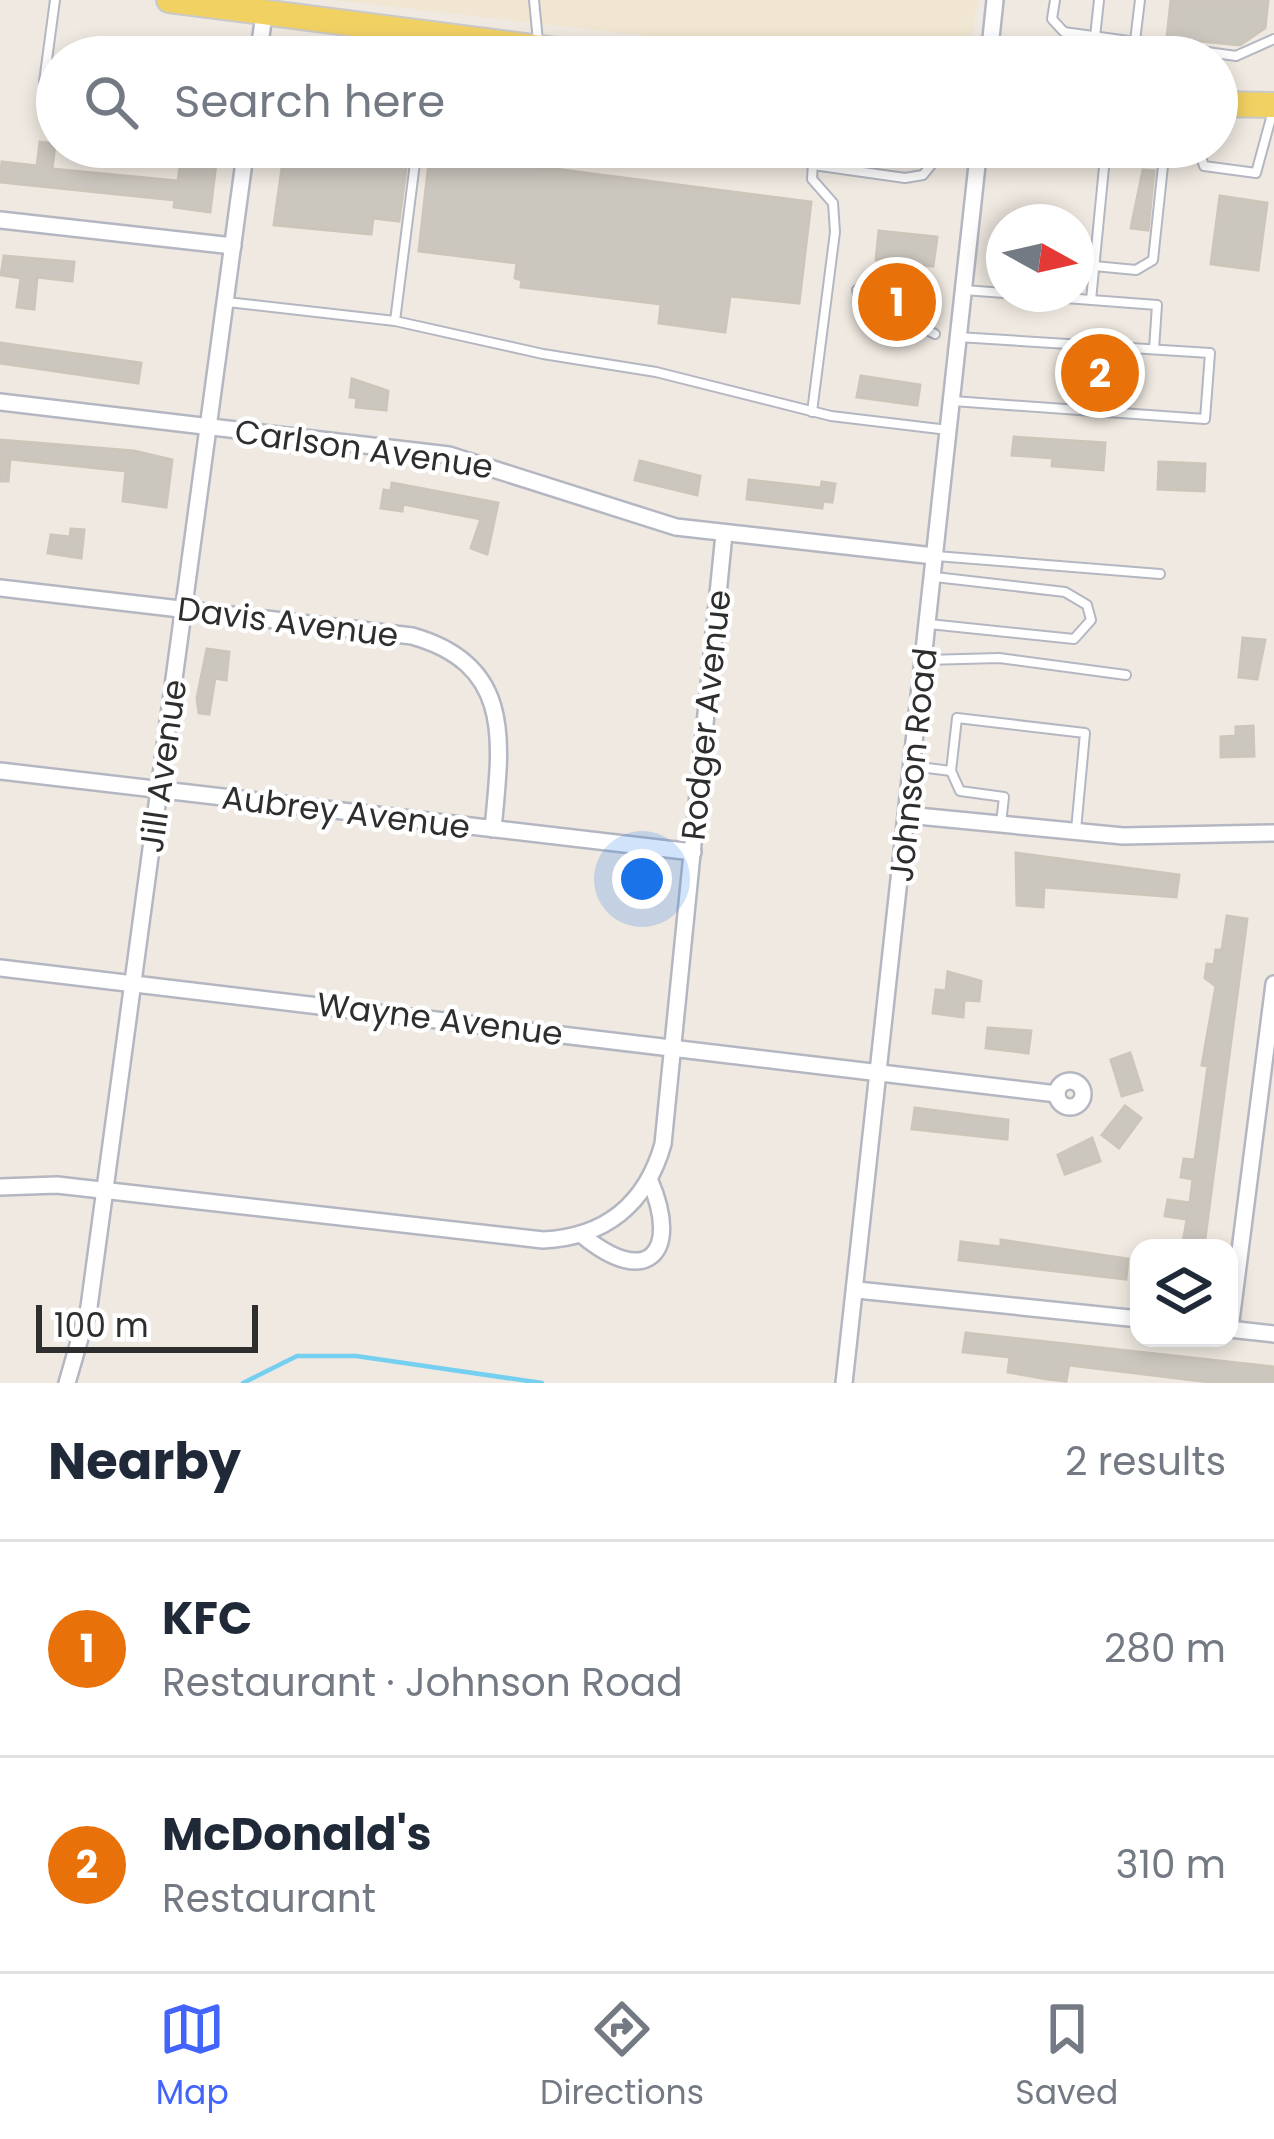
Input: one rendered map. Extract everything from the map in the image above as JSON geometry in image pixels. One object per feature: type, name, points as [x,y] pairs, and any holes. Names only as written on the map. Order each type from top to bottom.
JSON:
[{"type":"main road","points":[[169,0],[423,36]]},
{"type":"main road","points":[[1238,104],[1274,105]]},
{"type":"street","points":[[991,36],[994,0]]},
{"type":"street","points":[[261,36],[264,15]]},
{"type":"street","name":"Jill Avenue","points":[[67,1383],[86,1325],[243,168]]},
{"type":"street","name":"Johnson Road","points":[[844,1383],[978,168]]},
{"type":"street","points":[[0,220],[232,246]]},
{"type":"street","name":"Carlson Avenue","points":[[0,402],[449,455],[495,466],[639,519],[724,534],[934,556]]},
{"type":"street","name":"Rodger Avenue","points":[[583,1235],[608,1257],[643,1263],[656,1256],[664,1239],[663,1213],[650,1181],[663,1144],[675,1046],[724,534]]},
{"type":"street","name":"Davis Avenue","points":[[0,588],[412,636],[463,660],[486,687],[499,723],[493,829]]},
{"type":"street","name":"Aubrey Avenue","points":[[0,771],[693,852]]},
{"type":"street","points":[[908,815],[1123,836],[1274,833]]},
{"type":"street","name":"Wayne Avenue","points":[[0,968],[1057,1094]]},
{"type":"street","points":[[1238,1278],[1265,1124],[1274,984]]},
{"type":"street","points":[[0,1187],[104,1191],[507,1239],[583,1235],[627,1210],[650,1181]]},
{"type":"street","points":[[856,1290],[1130,1318]]},
{"type":"street","points":[[1238,1330],[1274,1334]]},
{"type":"lane","points":[[50,36],[55,0]]},
{"type":"lane","points":[[534,0],[542,36]]},
{"type":"lane","points":[[1055,0],[1054,26],[1091,36]]},
{"type":"lane","points":[[1095,36],[1099,0]]},
{"type":"lane","points":[[1136,36],[1140,0]]},
{"type":"lane","points":[[1238,55],[1274,39]]},
{"type":"lane","points":[[1219,168],[1256,173],[1274,105]]},
{"type":"lane","points":[[395,321],[414,168]]},
{"type":"lane","points":[[812,412],[835,232],[833,203],[812,179],[813,168]]},
{"type":"lane","points":[[843,168],[923,176],[929,168]]},
{"type":"lane","points":[[1104,168],[1094,266],[1136,270],[1153,260],[1163,168]]},
{"type":"lane","points":[[872,280],[856,290],[863,318],[916,325],[934,334]]},
{"type":"lane","points":[[963,290],[986,292]]},
{"type":"lane","points":[[1094,300],[1157,305],[1154,349]]},
{"type":"lane","points":[[225,302],[395,321],[543,354],[656,372],[812,412],[948,430]]},
{"type":"lane","points":[[951,401],[1205,419],[1210,353],[958,337]]},
{"type":"lane","points":[[934,556],[1160,574]]},
{"type":"lane","points":[[927,624],[1074,639],[1091,620],[1087,604],[1065,592],[932,577]]},
{"type":"lane","points":[[923,660],[999,658],[1126,675]]},
{"type":"lane","points":[[1000,824],[1004,797],[960,791],[951,771],[957,718],[1085,733],[1076,831]]},
{"type":"lane","points":[[913,766],[951,771]]},
{"type":"shaded area","points":[[334,0],[978,0],[972,36],[648,36]]},
{"type":"building","points":[[1171,0],[1268,0],[1265,28],[1240,45],[1238,36],[1167,36]]},
{"type":"building","points":[[2,162],[178,181],[180,168],[215,168],[210,212],[174,207],[175,200],[0,182]]},
{"type":"building","points":[[282,168],[406,168],[399,221],[373,218],[371,234],[274,225]]},
{"type":"building","points":[[428,168],[547,168],[811,202],[799,303],[730,296],[725,332],[659,323],[661,304],[521,287],[522,280],[515,278],[517,263],[419,251]]},
{"type":"building","points":[[1143,170],[1154,171],[1148,230],[1131,228]]},
{"type":"building","points":[[1220,196],[1267,203],[1258,270],[1211,264]]},
{"type":"building","points":[[879,231],[937,237],[933,266],[876,260]]},
{"type":"building","points":[[4,256],[74,262],[72,281],[37,277],[34,309],[17,307],[21,278],[1,275]]},
{"type":"building","points":[[874,288],[926,293],[925,317],[871,311]]},
{"type":"building","points":[[0,343],[141,363],[138,383],[0,363]]},
{"type":"building","points":[[1062,354],[1140,360],[1138,391],[1060,386]]},
{"type":"building","points":[[861,376],[920,385],[917,405],[857,397]]},
{"type":"building","points":[[352,379],[388,391],[386,410],[356,407],[357,398],[350,397]]},
{"type":"building","points":[[1014,437],[1105,443],[1103,470],[1052,466],[1053,458],[1012,455]]},
{"type":"building","points":[[0,440],[134,451],[172,460],[166,507],[123,501],[126,471],[10,459],[8,481],[0,481]]},
{"type":"building","points":[[640,461],[700,476],[697,495],[635,480]]},
{"type":"building","points":[[1159,462],[1205,464],[1204,491],[1158,489]]},
{"type":"building","points":[[749,480],[821,488],[822,482],[835,484],[832,502],[823,501],[822,508],[747,499]]},
{"type":"building","points":[[392,483],[498,503],[487,554],[471,548],[481,519],[403,504],[402,511],[381,508],[384,490],[391,491]]},
{"type":"building","points":[[71,529],[84,530],[81,558],[48,553],[51,535],[70,537]]},
{"type":"building","points":[[1243,638],[1265,640],[1257,679],[1239,677]]},
{"type":"building","points":[[207,649],[229,652],[226,680],[215,678],[209,714],[199,713],[197,698]]},
{"type":"building","points":[[1253,726],[1254,756],[1221,757],[1221,737],[1236,736],[1236,727]]},
{"type":"building","points":[[1016,853],[1179,875],[1176,897],[1044,887],[1043,907],[1017,905]]},
{"type":"building","points":[[1227,916],[1247,919],[1205,1239],[1184,1239],[1187,1219],[1165,1216],[1168,1200],[1190,1203],[1193,1179],[1181,1177],[1184,1159],[1195,1160],[1208,1066],[1202,1065],[1216,986],[1205,978],[1207,964],[1214,965],[1216,950],[1222,950]]},
{"type":"building","points":[[948,972],[981,981],[979,1001],[964,1000],[963,1017],[933,1013],[936,990],[946,991]]},
{"type":"building","points":[[988,1028],[1031,1031],[1028,1053],[986,1048]]},
{"type":"building","points":[[1130,1053],[1142,1090],[1122,1096],[1111,1060]]},
{"type":"building","points":[[1125,1106],[1141,1118],[1119,1148],[1102,1135]]},
{"type":"building","points":[[915,1108],[1008,1120],[1007,1139],[912,1129]]},
{"type":"building","points":[[1092,1138],[1100,1161],[1065,1174],[1058,1155]]},
{"type":"building","points":[[1001,1240],[1128,1259],[1126,1279],[959,1260],[961,1242],[1001,1247]]},
{"type":"building","points":[[966,1333],[1274,1367],[1274,1383],[1218,1383],[1069,1365],[1066,1381],[1047,1379],[1008,1372],[1010,1357],[963,1352]]},
{"type":"waterway","points":[[243,1383],[297,1356],[356,1356],[542,1383]]},
{"type":"place","name":"KFC","points":[[897,302]]},
{"type":"place","name":"McDonald's","points":[[1100,373]]}]
